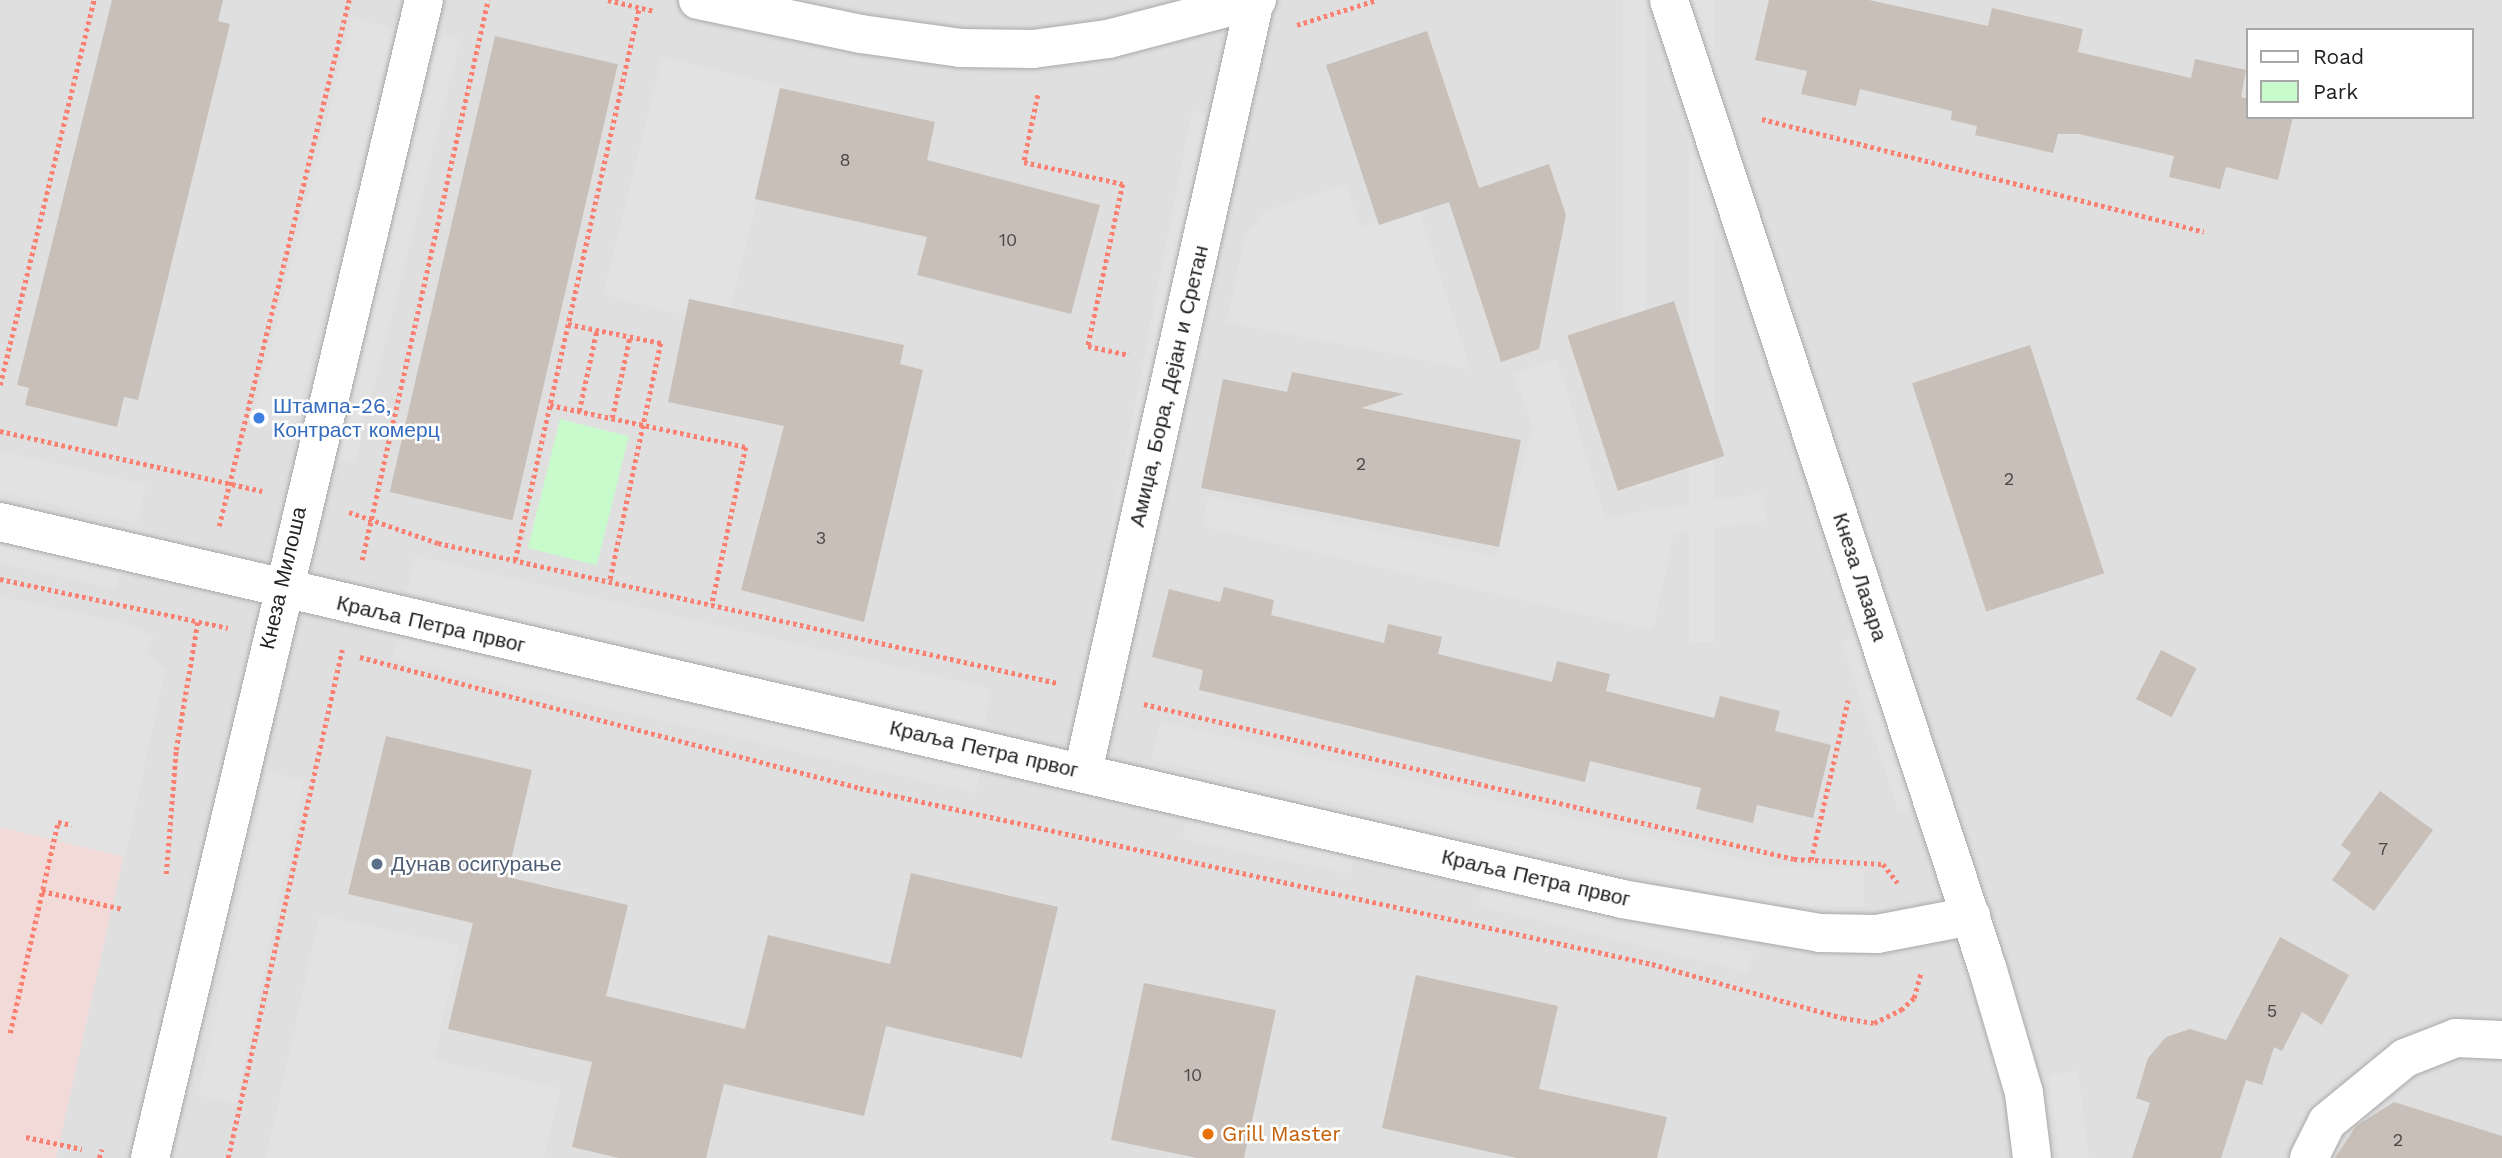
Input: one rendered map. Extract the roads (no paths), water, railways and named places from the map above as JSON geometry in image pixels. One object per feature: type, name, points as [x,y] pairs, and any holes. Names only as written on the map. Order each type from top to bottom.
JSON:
[{"type":"street","name":"Кнеза Милоша","points":[[150,1158],[281,588],[424,0]]},
{"type":"street","points":[[698,0],[861,34],[960,48],[1033,49],[1108,39],[1256,0]]},
{"type":"street","name":"Амиџа, Бора, Дејан и Сретан","points":[[1083,772],[1256,0]]},
{"type":"street","name":"Кнеза Лазара","points":[[1670,0],[1971,916],[2024,1093],[2032,1158]]},
{"type":"street","name":"Краља Петра првог","points":[[0,522],[1766,928],[1877,934],[1971,916]]},
{"type":"street","points":[[2309,1158],[2327,1122],[2405,1058],[2456,1038],[2502,1040]]},
{"type":"place","name":"Штампа-26, Контраст комерц","points":[[259,418]]},
{"type":"place","name":"Дунав осигурање","points":[[377,864]]},
{"type":"place","name":"Grill Master","points":[[1208,1134]]}]
